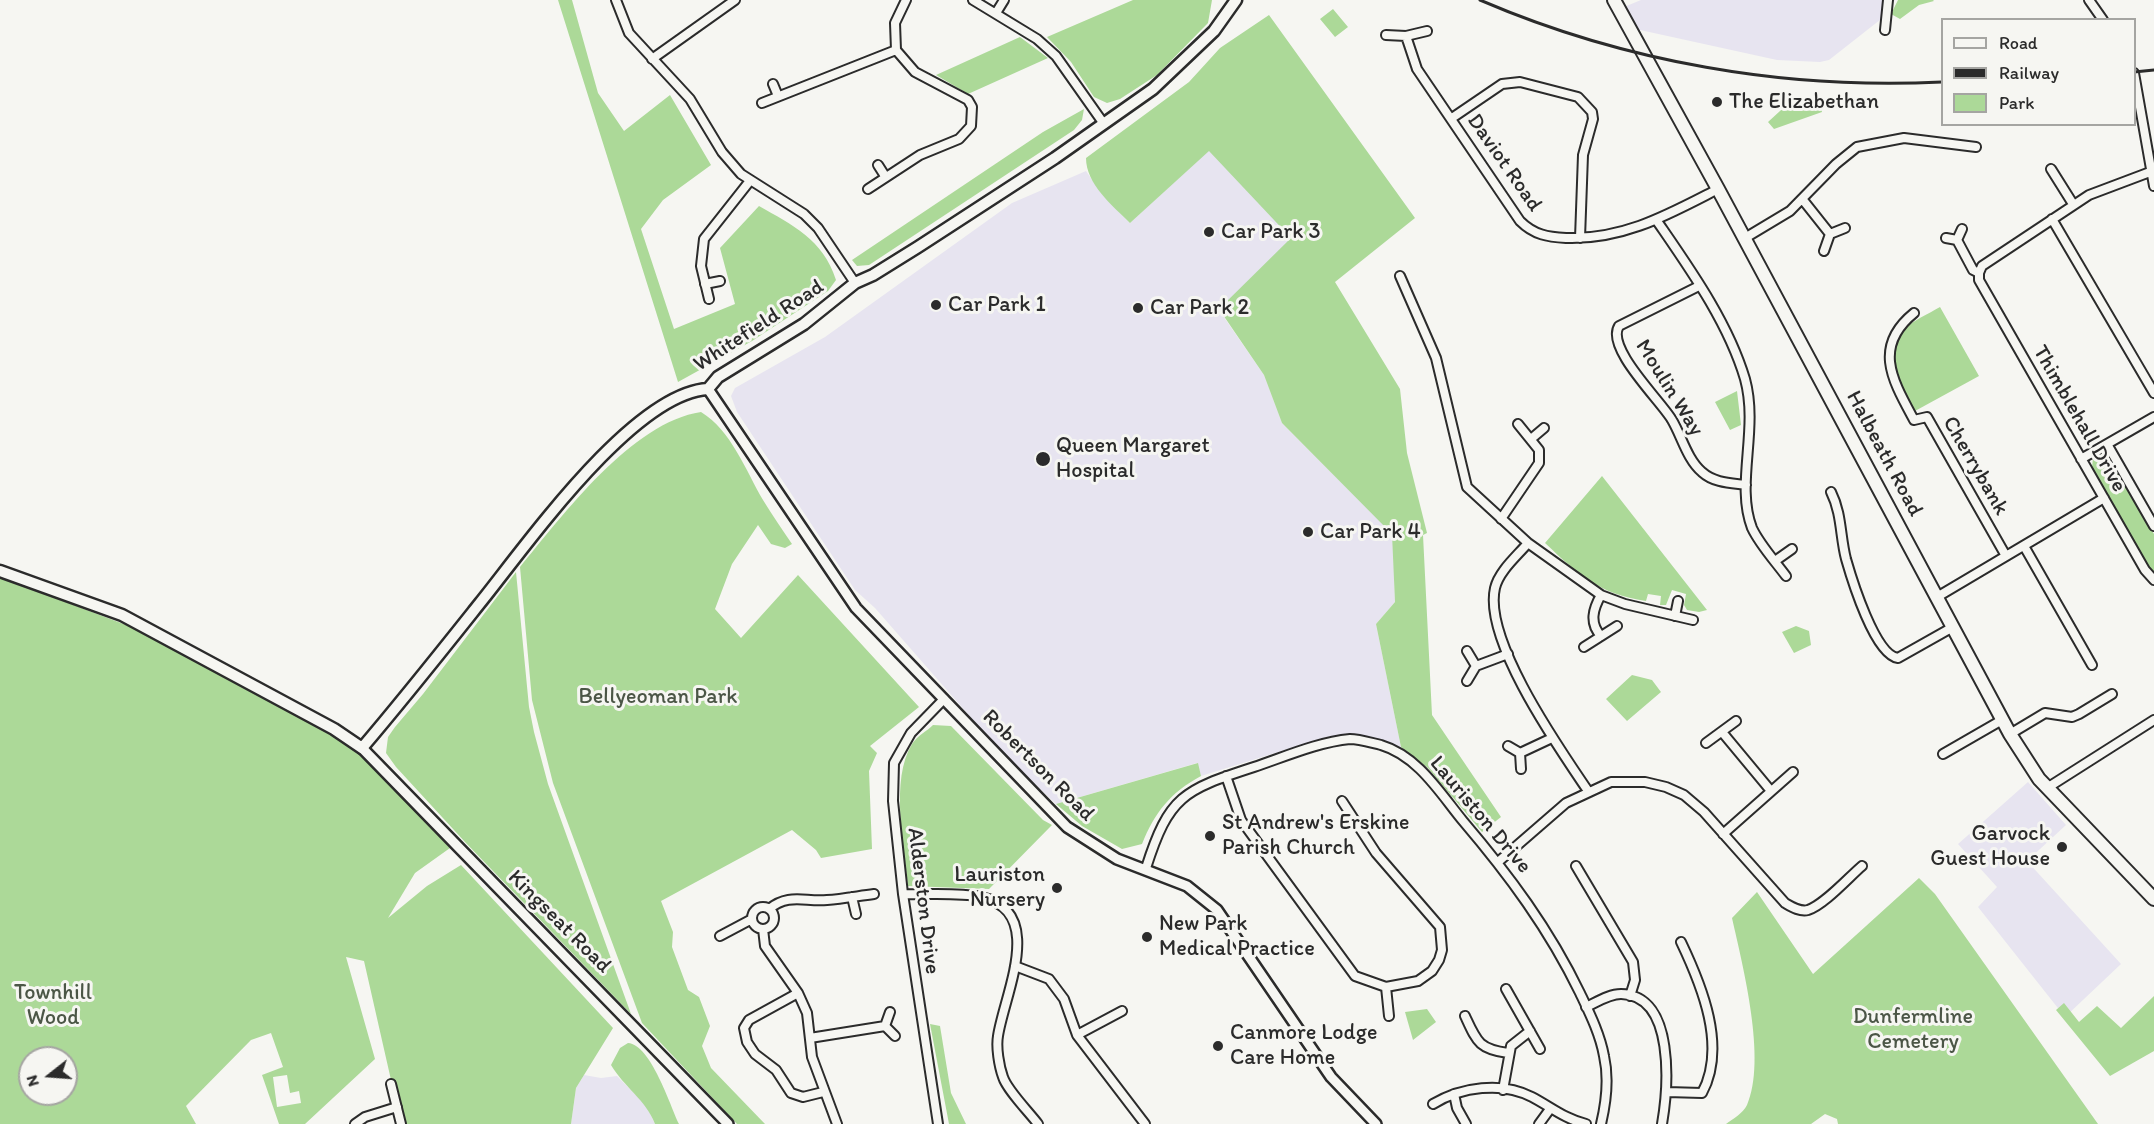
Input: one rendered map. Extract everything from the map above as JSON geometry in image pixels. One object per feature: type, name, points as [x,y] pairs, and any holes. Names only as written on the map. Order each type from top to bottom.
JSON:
[{"type":"main road","name":"Whitefield Road","points":[[362,748],[590,469],[624,436],[676,398],[693,390],[708,389],[718,378],[804,324],[855,283],[873,275],[918,247],[1104,124],[1167,77],[1214,31],[1236,0]]},
{"type":"main road","name":"Halbeath Road","points":[[1614,0],[1745,238],[2010,734],[2047,788],[2154,899]]},
{"type":"main road","points":[[0,571],[122,615],[334,729],[362,748]]},
{"type":"street","points":[[616,0],[629,33],[690,99],[723,152],[749,182],[804,214],[825,237],[855,283]]},
{"type":"street","points":[[652,59],[735,0]]},
{"type":"street","points":[[868,189],[920,155],[959,139],[971,126],[973,116],[968,100],[915,72],[896,50],[895,23],[906,0]]},
{"type":"street","points":[[973,0],[1037,39],[1056,56],[1104,124]]},
{"type":"street","points":[[996,14],[1004,0]]},
{"type":"street","points":[[1885,30],[1888,0]]},
{"type":"street","points":[[2089,0],[2102,18]]},
{"type":"street","points":[[1386,35],[1406,36],[1427,31]]},
{"type":"street","name":"Daviot Road","points":[[1406,36],[1417,69],[1526,227],[1547,236],[1580,238],[1619,233],[1657,221],[1718,189]]},
{"type":"street","points":[[762,103],[896,50]]},
{"type":"street","points":[[2136,81],[2154,186]]},
{"type":"street","points":[[1452,118],[1502,84],[1520,82],[1546,91],[1578,97],[1592,112],[1593,119],[1583,155],[1580,238]]},
{"type":"street","points":[[773,84],[778,96]]},
{"type":"street","points":[[1745,238],[1790,212],[1836,164],[1857,147],[1904,138],[1976,147]]},
{"type":"street","points":[[878,165],[885,176]]},
{"type":"street","points":[[2051,169],[2073,204]]},
{"type":"street","points":[[1979,273],[1982,266],[2073,204],[2114,184],[2150,172]]},
{"type":"street","points":[[709,299],[701,266],[704,239],[749,182]]},
{"type":"street","points":[[1803,200],[1830,234]]},
{"type":"street","points":[[2052,219],[2154,393]]},
{"type":"street","points":[[1657,221],[1686,261],[1735,353],[1745,380],[1750,404],[1751,428],[1746,502],[1753,530],[1786,576]]},
{"type":"street","points":[[1824,251],[1830,234],[1845,228]]},
{"type":"street","points":[[1946,238],[1957,240],[1962,229]]},
{"type":"street","name":"Thimblehall Drive","points":[[1957,240],[1974,270],[1979,273],[1978,280],[2145,570],[2154,580]]},
{"type":"street","points":[[1400,276],[1436,358],[1467,487],[1528,543],[1601,595],[1625,604],[1693,620]]},
{"type":"street","points":[[705,284],[720,280]]},
{"type":"street","name":"Moulin Way","points":[[1699,286],[1619,326],[1616,337],[1636,376],[1672,419],[1691,459],[1701,472],[1720,482],[1746,485]]},
{"type":"street","name":"Cherrybank","points":[[1914,313],[1898,327],[1889,355],[1891,376],[1914,420],[1927,417],[2006,556]]},
{"type":"street","name":"Robertson Road","points":[[708,389],[856,608],[1067,827],[1118,859],[1146,868],[1187,886],[1217,910],[1331,1077],[1376,1124]]},
{"type":"street","points":[[2081,459],[2154,417]]},
{"type":"street","points":[[1501,519],[1539,462],[1539,450],[1518,423]]},
{"type":"street","points":[[1531,439],[1544,428]]},
{"type":"street","name":"Thimblehall Drive","points":[[2107,444],[2154,526]]},
{"type":"street","points":[[1831,492],[1840,513],[1846,556],[1853,583],[1863,609],[1886,653],[1898,658],[1953,627]]},
{"type":"street","points":[[1937,597],[2104,498]]},
{"type":"street","points":[[1528,543],[1506,568],[1495,587],[1495,618],[1508,654],[1552,738],[1588,790]]},
{"type":"street","points":[[2024,546],[2092,665]]},
{"type":"street","points":[[1775,561],[1792,549]]},
{"type":"street","points":[[1601,595],[1593,609],[1595,630],[1601,636]]},
{"type":"street","points":[[1675,616],[1678,601]]},
{"type":"street","points":[[1584,647],[1617,626]]},
{"type":"street","points":[[1467,651],[1476,666]]},
{"type":"street","points":[[1467,681],[1476,666],[1508,654]]},
{"type":"street","points":[[2010,734],[2045,714],[2072,717],[2112,694]]},
{"type":"street","name":"Alderston Drive","points":[[938,1124],[903,894],[892,801],[894,764],[911,732],[944,699]]},
{"type":"street","points":[[1943,754],[2002,720]]},
{"type":"street","points":[[2047,788],[2154,720]]},
{"type":"street","points":[[1706,743],[1736,721]]},
{"type":"street","points":[[1722,732],[1771,791]]},
{"type":"street","points":[[1520,753],[1552,738]]},
{"type":"street","name":"Lauriston Drive","points":[[1146,868],[1160,826],[1174,805],[1191,792],[1226,776],[1303,751],[1351,739],[1383,746],[1418,766],[1498,862],[1550,936],[1598,1032],[1605,1058],[1605,1098],[1601,1124]]},
{"type":"street","points":[[1508,746],[1520,753]]},
{"type":"street","name":"Kingseat Road","points":[[362,748],[728,1124]]},
{"type":"street","points":[[1520,753],[1521,770]]},
{"type":"street","points":[[1723,834],[1793,772]]},
{"type":"street","points":[[1226,776],[1241,820],[1355,976],[1386,987],[1418,981],[1432,971],[1442,950],[1440,927],[1376,853],[1342,801]]},
{"type":"street","points":[[1498,862],[1566,803],[1588,790],[1611,782],[1627,780],[1666,787],[1684,795],[1704,812],[1785,903],[1796,910],[1808,910],[1817,905],[1862,866]]},
{"type":"street","points":[[1576,866],[1633,962],[1635,980],[1630,996]]},
{"type":"street","points":[[720,936],[752,919],[756,910],[762,907],[769,909],[784,900],[795,898],[824,900],[874,894]]},
{"type":"street","points":[[903,894],[980,897],[993,901],[1006,911],[1016,925],[1018,937],[1015,966],[997,1038],[1003,1078],[1038,1124]]},
{"type":"street","points":[[852,897],[856,914]]},
{"type":"street","points":[[763,929],[773,921],[769,909]]},
{"type":"street","points":[[752,919],[757,927],[763,929]]},
{"type":"street","points":[[763,929],[765,946],[798,993],[807,1013],[812,1057],[823,1092],[837,1124]]},
{"type":"street","points":[[1667,1092],[1702,1094],[1710,1079],[1711,1039],[1706,1003],[1682,942]]},
{"type":"street","points":[[1015,966],[1049,979],[1064,999],[1077,1035],[1145,1124]]},
{"type":"street","points":[[1386,987],[1389,1016]]},
{"type":"street","points":[[1506,989],[1540,1049]]},
{"type":"street","points":[[798,993],[749,1020],[744,1028],[747,1042],[755,1054],[776,1070],[791,1093],[803,1097],[823,1092]]},
{"type":"street","points":[[1587,1007],[1611,996],[1630,996],[1643,1001],[1661,1029],[1667,1092],[1662,1124]]},
{"type":"street","points":[[1077,1035],[1122,1011]]},
{"type":"street","points":[[885,1026],[890,1012]]},
{"type":"street","points":[[1465,1016],[1480,1044],[1488,1050],[1508,1053]]},
{"type":"street","points":[[810,1038],[885,1026]]},
{"type":"street","points":[[885,1026],[895,1036]]},
{"type":"street","points":[[1503,1090],[1511,1046],[1530,1030]]},
{"type":"street","points":[[392,1084],[401,1124]]},
{"type":"street","points":[[1433,1104],[1476,1087],[1503,1090],[1530,1096],[1571,1120],[1586,1124]]},
{"type":"street","points":[[1454,1094],[1457,1108],[1466,1124]]},
{"type":"street","points":[[355,1124],[365,1117],[397,1107]]},
{"type":"street","points":[[1539,1124],[1550,1109]]},
{"type":"shaded area","points":[[1641,0],[1895,0],[1885,16],[1829,60],[1820,62],[1777,60],[1631,28],[1619,9]]},
{"type":"shaded area","name":"Queen Margaret Hospital","points":[[1209,150],[1292,238],[1219,310],[1264,375],[1282,423],[1393,534],[1395,602],[1376,624],[1401,747],[1330,736],[1201,776],[1197,763],[1056,804],[1002,753],[875,608],[855,590],[737,412],[731,396],[735,388],[825,337],[1012,203],[1086,171],[1102,194],[1130,223]]},
{"type":"shaded area","points":[[2028,782],[2066,825],[2027,861],[2121,964],[2065,1017],[1978,907],[1997,887],[1958,844]]},
{"type":"shaded area","points":[[584,1075],[601,1078],[617,1076],[646,1105],[655,1124],[571,1124],[576,1088]]},
{"type":"green space","points":[[558,0],[572,0],[598,93],[624,131],[670,95],[711,165],[663,200],[641,229],[674,329],[735,304],[720,248],[759,206],[794,227],[815,244],[830,266],[836,280],[828,291],[752,341],[678,382]]},
{"type":"green space","points":[[1133,0],[1212,0],[1208,23],[1157,75],[1120,99],[1107,103],[1094,97],[1071,62],[1047,37]]},
{"type":"green space","points":[[1898,0],[1934,1],[1919,5],[1900,19],[1891,14]]},
{"type":"green space","points":[[1333,9],[1348,27],[1335,37],[1320,19]]},
{"type":"green space","points":[[1269,15],[1415,218],[1335,282],[1400,389],[1407,453],[1427,533],[1423,535],[1432,715],[1501,817],[1482,832],[1428,768],[1401,747],[1376,624],[1395,602],[1392,534],[1282,423],[1264,375],[1219,309],[1291,238],[1209,151],[1130,223],[1101,194],[1087,168],[1086,158],[1189,82],[1220,48]]},
{"type":"green space","points":[[1020,37],[1048,58],[968,94],[936,75]]},
{"type":"green space","points":[[1819,98],[1822,112],[1774,129],[1768,122],[1792,100]]},
{"type":"green space","points":[[1084,109],[1082,120],[1074,130],[869,265],[857,266],[852,260],[1043,132]]},
{"type":"green space","points":[[1940,307],[1979,376],[1915,411],[1896,370],[1893,348],[1904,329]]},
{"type":"green space","points":[[1737,391],[1741,425],[1730,430],[1715,402]]},
{"type":"green space","name":"Bellyeoman Park","points":[[701,412],[721,429],[729,440],[763,500],[792,544],[785,548],[771,544],[758,525],[732,564],[715,609],[741,638],[798,575],[919,707],[870,746],[877,753],[869,771],[872,849],[821,858],[816,850],[792,830],[661,901],[673,932],[672,947],[688,990],[699,997],[710,1026],[702,1046],[711,1068],[765,1124],[737,1124],[642,1023],[553,783],[532,700],[520,567],[578,498],[625,452],[650,433],[675,419]]},
{"type":"green space","points":[[2102,454],[2110,457],[2154,534],[2154,572],[2147,565],[2092,468],[2093,458]]},
{"type":"green space","points":[[1602,476],[1707,610],[1699,612],[1687,610],[1684,605],[1686,594],[1672,590],[1666,605],[1660,605],[1661,596],[1648,594],[1646,601],[1602,588],[1580,574],[1545,543]]},
{"type":"green space","points":[[516,572],[529,707],[534,732],[548,784],[631,1014],[465,842],[396,767],[386,753],[388,737],[395,727]]},
{"type":"green space","name":"Townhill Wood","points":[[0,577],[134,628],[342,740],[379,771],[450,848],[415,873],[388,918],[427,886],[461,865],[613,1028],[576,1088],[571,1124],[401,1124],[364,961],[346,957],[375,1059],[305,1124],[279,1124],[262,1075],[283,1067],[271,1033],[251,1040],[186,1106],[196,1124],[0,1124]],"holes":[[[287,1075],[290,1093],[299,1091],[301,1103],[277,1107],[273,1077]]]},
{"type":"green space","points":[[1796,626],[1809,631],[1811,645],[1794,653],[1782,632]]},
{"type":"green space","points":[[1632,675],[1652,680],[1661,692],[1627,721],[1606,699]]},
{"type":"green space","points":[[933,725],[951,726],[1043,820],[1052,825],[989,889],[908,886],[900,813],[902,776],[905,759],[912,744]]},
{"type":"green space","points":[[1198,763],[1201,776],[1181,789],[1165,804],[1152,822],[1142,844],[1122,849],[1082,826],[1056,804]]},
{"type":"green space","name":"Dunfermline Cemetery","points":[[1919,878],[1935,894],[2098,1124],[1838,1124],[1837,1119],[1825,1114],[1811,1124],[1726,1124],[1747,1105],[1753,1086],[1755,1064],[1747,987],[1732,918],[1757,892],[1813,974]]},
{"type":"green space","points":[[2154,996],[2154,1051],[2110,1076],[2056,1010],[2064,1003],[2079,1022],[2097,1006],[2121,1028]]},
{"type":"green space","points":[[1427,1009],[1436,1022],[1413,1040],[1405,1012]]},
{"type":"green space","points":[[930,1024],[940,1026],[951,1093],[966,1124],[949,1124]]},
{"type":"green space","points":[[628,1043],[636,1046],[652,1064],[679,1124],[655,1124],[641,1101],[611,1065],[620,1048]]},
{"type":"railway","points":[[1480,0],[1535,22],[1591,40],[1706,67],[1765,76],[1824,81],[1941,82]]},
{"type":"railway","points":[[2136,72],[2154,70]]},
{"type":"place","name":"The Elizabethan","points":[[1717,102]]},
{"type":"place","name":"Car Park 3","points":[[1209,232]]},
{"type":"place","name":"Car Park 1","points":[[936,305]]},
{"type":"place","name":"Car Park 2","points":[[1138,308]]},
{"type":"place","name":"Queen Margaret Hospital","points":[[1043,459]]},
{"type":"place","name":"Car Park 4","points":[[1308,532]]},
{"type":"place","name":"St Andrew's Erskine Parish Church","points":[[1210,836]]},
{"type":"place","name":"Garvock Guest House","points":[[2062,847]]},
{"type":"place","name":"Lauriston Nursery","points":[[1057,888]]},
{"type":"place","name":"New Park Medical Practice","points":[[1147,937]]},
{"type":"place","name":"Canmore Lodge Care Home","points":[[1218,1046]]}]
